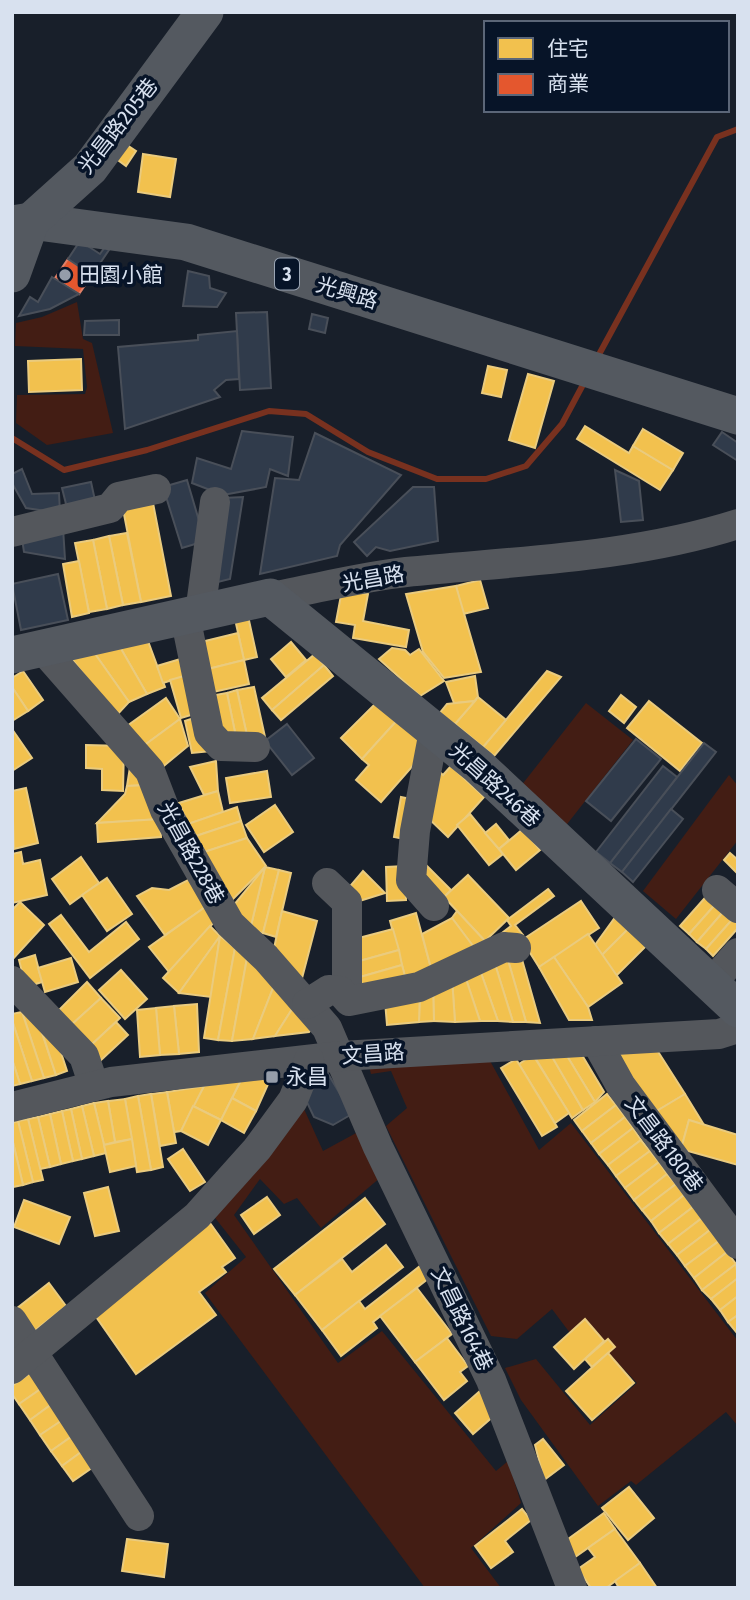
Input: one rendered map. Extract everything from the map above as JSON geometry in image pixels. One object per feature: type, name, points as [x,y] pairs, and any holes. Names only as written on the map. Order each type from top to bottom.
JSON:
[{"type":"main road","name":"光昌路205巷","points":[[12,274],[22,223],[90,168],[205,12]]},
{"type":"main road","name":"光興路","points":[[22,223],[187,242],[738,416]]},
{"type":"main road","name":"光昌路","points":[[27,652],[270,597]]},
{"type":"main road","name":"光昌路246巷","points":[[270,597],[478,766],[738,1009]]},
{"type":"street","points":[[12,532],[110,508],[119,496],[156,489]]},
{"type":"street","points":[[215,502],[193,614],[209,733],[221,746],[255,747]]},
{"type":"street","points":[[699,537],[738,522]]},
{"type":"street","points":[[699,537],[738,533]]},
{"type":"street","name":"光昌路","points":[[270,597],[403,573],[532,563],[699,537]]},
{"type":"street","name":"光昌路228巷","points":[[27,652],[150,771],[165,810],[230,923],[307,1004],[327,1028],[341,1056]]},
{"type":"street","points":[[434,730],[415,831],[411,880],[434,906]]},
{"type":"street","points":[[307,1004],[329,990],[340,990],[347,983],[347,902],[327,883]]},
{"type":"street","points":[[340,990],[349,1001],[390,994],[419,987],[504,947],[516,948]]},
{"type":"street","points":[[710,985],[738,953]]},
{"type":"street","points":[[12,981],[84,1055],[94,1086]]},
{"type":"street","name":"文昌路","points":[[12,1107],[94,1086],[341,1056],[719,1034],[738,1028]]},
{"type":"street","name":"文昌路180巷","points":[[596,1041],[621,1086],[738,1244]]},
{"type":"street","name":"文昌路164巷","points":[[341,1056],[378,1147],[491,1380],[572,1588]]},
{"type":"street","points":[[23,1361],[197,1216],[257,1149],[293,1100],[309,1060]]},
{"type":"street","points":[[12,1321],[23,1361],[139,1516]]},
{"type":"shaded area","points":[[77,302],[83,339],[92,343],[113,433],[47,445],[16,423],[17,395],[85,394],[87,387],[83,349],[15,346],[16,323],[42,317]]},
{"type":"shaded area","points":[[586,703],[633,740],[564,828],[517,791]]},
{"type":"shaded area","points":[[729,775],[738,786],[738,840],[676,919],[643,891]]},
{"type":"shaded area","points":[[489,1059],[539,1150],[571,1123],[738,1341],[738,1426],[726,1412],[636,1485],[631,1481],[598,1506],[521,1400],[505,1368],[536,1359],[590,1425],[637,1383],[608,1353],[615,1346],[608,1339],[604,1341],[585,1320],[570,1333],[552,1309],[517,1339],[491,1336],[386,1126],[407,1108],[391,1071],[371,1074],[369,1066]]},
{"type":"shaded area","points":[[300,1100],[323,1151],[358,1132],[381,1177],[321,1228],[297,1198],[284,1204],[260,1179],[234,1215],[338,1363],[382,1331],[496,1471],[508,1461],[521,1503],[471,1548],[501,1588],[425,1588],[205,1293],[246,1257],[212,1214]]},
{"type":"building: 住宅","points":[[124,143],[136,151],[126,166],[115,158]]},
{"type":"building: 住宅","points":[[143,154],[176,159],[170,197],[138,192]]},
{"type":"building: 住宅","points":[[81,359],[82,390],[29,392],[28,361]]},
{"type":"building: 住宅","points":[[488,366],[507,370],[501,397],[482,393]]},
{"type":"building: 住宅","points":[[528,374],[554,381],[535,448],[509,440]]},
{"type":"building: 住宅","points":[[585,426],[629,453],[633,446],[673,470],[660,490],[577,439]]},
{"type":"building: 住宅","points":[[643,429],[683,453],[673,470],[633,446]]},
{"type":"building: 住宅","points":[[153,503],[171,596],[141,602],[123,509]]},
{"type":"building: 住宅","points":[[127,533],[141,602],[123,605],[109,536]]},
{"type":"building: 住宅","points":[[109,536],[123,605],[107,609],[93,540]]},
{"type":"building: 住宅","points":[[93,540],[107,609],[89,612],[75,543]]},
{"type":"building: 住宅","points":[[79,561],[89,613],[72,617],[63,564]]},
{"type":"building: 住宅","points":[[480,580],[488,608],[463,614],[456,586]]},
{"type":"building: 住宅","points":[[456,586],[481,672],[444,678],[423,652],[406,594]]},
{"type":"building: 住宅","points":[[342,590],[368,594],[363,621],[409,630],[406,647],[353,638],[355,625],[336,622]]},
{"type":"building: 住宅","points":[[248,616],[257,657],[244,660],[235,619]]},
{"type":"building: 住宅","points":[[238,633],[244,660],[208,669],[201,642]]},
{"type":"building: 住宅","points":[[148,641],[165,687],[147,694],[120,647]]},
{"type":"building: 住宅","points":[[291,642],[306,660],[286,677],[271,659]]},
{"type":"building: 住宅","points":[[120,647],[147,694],[129,702],[93,651]]},
{"type":"building: 住宅","points":[[392,648],[405,650],[410,655],[419,649],[444,681],[420,696],[379,659]]},
{"type":"building: 住宅","points":[[93,651],[129,702],[116,716],[72,659]]},
{"type":"building: 住宅","points":[[315,654],[324,665],[272,710],[262,698]]},
{"type":"building: 住宅","points":[[187,657],[191,674],[163,683],[157,666]]},
{"type":"building: 住宅","points":[[244,660],[249,684],[213,692],[208,669]]},
{"type":"building: 住宅","points":[[324,665],[333,676],[281,720],[272,710]]},
{"type":"building: 住宅","points":[[23,671],[43,700],[28,711],[12,687],[12,678]]},
{"type":"building: 住宅","points":[[547,671],[561,677],[494,756],[483,747]]},
{"type":"building: 住宅","points":[[191,674],[201,712],[181,718],[170,680]]},
{"type":"building: 住宅","points":[[475,676],[478,697],[475,701],[454,703],[446,682]]},
{"type":"building: 住宅","points":[[12,687],[28,711],[12,721]]},
{"type":"building: 住宅","points":[[254,687],[265,737],[248,740],[237,690]]},
{"type":"building: 住宅","points":[[237,690],[248,740],[237,742],[227,693]]},
{"type":"building: 住宅","points":[[227,693],[237,742],[216,730],[210,696]]},
{"type":"building: 住宅","points":[[621,695],[636,707],[624,723],[609,711]]},
{"type":"building: 住宅","points":[[478,697],[506,720],[483,747],[455,724]]},
{"type":"building: 住宅","points":[[166,698],[180,719],[142,747],[127,726]]},
{"type":"building: 住宅","points":[[379,700],[400,717],[362,759],[341,738]]},
{"type":"building: 住宅","points":[[475,701],[455,724],[439,714],[447,704]]},
{"type":"building: 住宅","points":[[649,701],[702,743],[680,771],[627,728]]},
{"type":"building: 住宅","points":[[200,716],[213,751],[192,753],[185,721]]},
{"type":"building: 住宅","points":[[400,717],[431,745],[381,802],[356,780],[369,765],[362,759]]},
{"type":"building: 住宅","points":[[180,719],[188,746],[160,769],[142,747]]},
{"type":"building: 住宅","points":[[12,729],[32,758],[12,771]]},
{"type":"building: 住宅","points":[[86,745],[124,746],[123,791],[102,790],[102,769],[86,768]]},
{"type":"building: 住宅","points":[[216,761],[218,791],[204,795],[190,767]]},
{"type":"building: 住宅","points":[[451,766],[484,797],[448,837],[426,816],[434,767],[443,775]]},
{"type":"building: 住宅","points":[[130,767],[148,785],[127,786]]},
{"type":"building: 住宅","points":[[267,771],[271,797],[230,803],[226,778]]},
{"type":"building: 住宅","points":[[148,785],[160,819],[97,823],[125,794],[127,786]]},
{"type":"building: 住宅","points":[[26,788],[38,843],[14,849],[12,791]]},
{"type":"building: 住宅","points":[[218,791],[223,812],[188,824],[179,803]]},
{"type":"building: 住宅","points":[[401,797],[416,800],[410,840],[394,837]]},
{"type":"building: 住宅","points":[[275,805],[293,832],[264,852],[246,825]]},
{"type":"building: 住宅","points":[[237,807],[241,821],[193,837],[188,824]]},
{"type":"building: 住宅","points":[[470,814],[503,854],[489,865],[457,825]]},
{"type":"building: 住宅","points":[[160,819],[161,837],[98,842],[97,823]]},
{"type":"building: 住宅","points":[[241,821],[247,838],[198,854],[193,837]]},
{"type":"building: 住宅","points":[[496,824],[509,840],[499,849],[485,833]]},
{"type":"building: 住宅","points":[[523,829],[540,850],[516,870],[499,849]]},
{"type":"building: 住宅","points":[[247,838],[266,866],[231,901],[198,854]]},
{"type":"building: 住宅","points":[[21,852],[23,864],[40,860],[47,895],[12,903],[12,854]]},
{"type":"building: 住宅","points":[[730,853],[738,860],[738,874],[724,860]]},
{"type":"building: 住宅","points":[[81,857],[99,883],[70,904],[52,879]]},
{"type":"building: 住宅","points":[[426,865],[451,890],[444,897],[424,875]]},
{"type":"building: 住宅","points":[[405,866],[406,900],[387,901],[386,867]]},
{"type":"building: 住宅","points":[[265,867],[279,870],[263,933],[250,930]]},
{"type":"building: 住宅","points":[[265,867],[250,930],[233,906]]},
{"type":"building: 住宅","points":[[279,870],[291,873],[276,937],[263,933]]},
{"type":"building: 住宅","points":[[363,871],[385,893],[353,903],[346,891]]},
{"type":"building: 住宅","points":[[468,875],[509,918],[485,941],[444,897]]},
{"type":"building: 住宅","points":[[107,878],[132,914],[107,931],[82,895]]},
{"type":"building: 住宅","points":[[192,878],[208,905],[165,935],[137,896],[152,888],[169,890]]},
{"type":"building: 住宅","points":[[719,882],[728,890],[689,934],[680,926]]},
{"type":"building: 住宅","points":[[548,889],[554,896],[515,925],[523,935],[510,944],[502,933],[511,926],[507,920]]},
{"type":"building: 住宅","points":[[728,890],[736,897],[697,942],[689,934]]},
{"type":"building: 住宅","points":[[736,897],[738,913],[706,949],[697,942]]},
{"type":"building: 住宅","points":[[581,901],[599,928],[539,967],[522,940]]},
{"type":"building: 住宅","points":[[20,902],[44,925],[12,960],[12,910]]},
{"type":"building: 住宅","points":[[208,905],[217,919],[169,972],[149,947]]},
{"type":"building: 住宅","points":[[282,911],[317,921],[301,982],[273,953]]},
{"type":"building: 住宅","points":[[457,911],[485,941],[473,946],[452,918]]},
{"type":"building: 住宅","points":[[416,913],[432,972],[406,980],[390,921]]},
{"type":"building: 住宅","points":[[738,913],[738,928],[713,956],[706,949]]},
{"type":"building: 住宅","points":[[61,915],[89,952],[126,922],[139,939],[90,978],[49,924]]},
{"type":"building: 住宅","points":[[616,916],[629,928],[602,955],[595,945]]},
{"type":"building: 住宅","points":[[452,918],[473,946],[432,972],[422,934]]},
{"type":"building: 住宅","points":[[210,926],[220,936],[179,993],[163,978]]},
{"type":"building: 住宅","points":[[629,928],[648,944],[616,976],[602,955]]},
{"type":"building: 住宅","points":[[393,929],[399,950],[356,962],[351,940]]},
{"type":"building: 住宅","points":[[588,934],[622,983],[588,1007],[554,957]]},
{"type":"building: 住宅","points":[[220,936],[211,997],[179,993]]},
{"type":"building: 住宅","points":[[220,936],[235,948],[218,1040],[204,1038]]},
{"type":"building: 住宅","points":[[235,948],[247,958],[232,1041],[218,1040]]},
{"type":"building: 住宅","points":[[399,950],[402,965],[360,977],[356,962]]},
{"type":"building: 住宅","points":[[35,955],[42,982],[26,987],[19,960]]},
{"type":"building: 住宅","points":[[521,956],[540,1023],[526,1022],[508,960]]},
{"type":"building: 住宅","points":[[554,957],[588,1007],[592,1020],[569,1020],[539,967]]},
{"type":"building: 住宅","points":[[71,958],[78,982],[45,992],[38,968]]},
{"type":"building: 住宅","points":[[247,958],[275,983],[253,1039],[232,1041]]},
{"type":"building: 住宅","points":[[508,960],[526,1022],[513,1022],[495,964]]},
{"type":"building: 住宅","points":[[495,964],[513,1022],[498,1021],[480,970]]},
{"type":"building: 住宅","points":[[402,965],[406,980],[364,992],[360,977]]},
{"type":"building: 住宅","points":[[121,970],[147,999],[125,1019],[99,990]]},
{"type":"building: 住宅","points":[[480,970],[498,1021],[480,1021],[465,976]]},
{"type":"building: 住宅","points":[[465,976],[480,1021],[455,1022],[452,978]]},
{"type":"building: 住宅","points":[[452,978],[455,1022],[434,1021],[433,986]]},
{"type":"building: 住宅","points":[[87,982],[101,998],[70,1026],[57,1012]]},
{"type":"building: 住宅","points":[[275,983],[294,1006],[275,1036],[253,1039]]},
{"type":"building: 住宅","points":[[433,986],[434,1021],[419,1022],[420,990]]},
{"type":"building: 住宅","points":[[420,990],[419,1022],[387,1025],[385,1001]]},
{"type":"building: 住宅","points":[[101,998],[120,1018],[89,1047],[70,1026]]},
{"type":"building: 住宅","points":[[197,1004],[199,1052],[179,1054],[174,1006]]},
{"type":"building: 住宅","points":[[174,1006],[179,1054],[160,1055],[156,1008]]},
{"type":"building: 住宅","points":[[294,1006],[315,1025],[309,1032],[275,1036]]},
{"type":"building: 住宅","points":[[156,1008],[160,1055],[140,1057],[137,1010]]},
{"type":"building: 住宅","points":[[34,1009],[56,1075],[44,1078],[22,1012]]},
{"type":"building: 住宅","points":[[22,1012],[44,1078],[32,1081],[12,1020],[12,1014]]},
{"type":"building: 住宅","points":[[12,1020],[32,1081],[20,1084],[12,1059]]},
{"type":"building: 住宅","points":[[116,1022],[128,1035],[101,1060],[89,1047]]},
{"type":"building: 住宅","points":[[53,1028],[67,1071],[56,1075],[42,1032]]},
{"type":"building: 住宅","points":[[579,1050],[604,1092],[595,1102],[564,1051]]},
{"type":"building: 住宅","points":[[657,1050],[685,1094],[655,1112],[617,1054]]},
{"type":"building: 住宅","points":[[549,1051],[583,1110],[572,1118],[536,1059]]},
{"type":"building: 住宅","points":[[564,1051],[595,1102],[583,1110],[551,1055]]},
{"type":"building: 住宅","points":[[533,1055],[569,1113],[555,1123],[519,1064]]},
{"type":"building: 住宅","points":[[12,1059],[20,1084],[12,1086]]},
{"type":"building: 住宅","points":[[516,1059],[557,1127],[542,1136],[501,1068]]},
{"type":"building: 住宅","points":[[250,1074],[269,1082],[256,1111],[232,1098],[242,1078]]},
{"type":"building: 住宅","points":[[242,1078],[221,1120],[193,1106],[204,1086]]},
{"type":"building: 住宅","points":[[204,1086],[181,1131],[174,1132],[167,1092]]},
{"type":"building: 住宅","points":[[167,1092],[176,1143],[160,1146],[151,1094]]},
{"type":"building: 住宅","points":[[151,1094],[163,1167],[151,1170],[138,1096]]},
{"type":"building: 住宅","points":[[607,1094],[616,1105],[582,1131],[574,1120]]},
{"type":"building: 住宅","points":[[685,1094],[704,1125],[689,1120],[681,1149],[655,1112]]},
{"type":"building: 住宅","points":[[138,1096],[151,1170],[137,1172],[125,1099]]},
{"type":"building: 住宅","points":[[232,1098],[256,1111],[244,1133],[221,1120]]},
{"type":"building: 住宅","points":[[125,1099],[132,1139],[115,1142],[108,1101]]},
{"type":"building: 住宅","points":[[108,1101],[115,1142],[104,1145],[94,1103]]},
{"type":"building: 住宅","points":[[94,1103],[106,1153],[94,1156],[82,1106]]},
{"type":"building: 住宅","points":[[616,1105],[625,1117],[591,1143],[582,1131]]},
{"type":"building: 住宅","points":[[82,1106],[94,1156],[82,1159],[71,1109]]},
{"type":"building: 住宅","points":[[193,1106],[221,1120],[208,1145],[181,1131]]},
{"type":"building: 住宅","points":[[71,1109],[82,1159],[73,1161],[62,1111]]},
{"type":"building: 住宅","points":[[62,1111],[73,1161],[61,1164],[50,1114]]},
{"type":"building: 住宅","points":[[50,1114],[61,1164],[50,1167],[38,1117]]},
{"type":"building: 住宅","points":[[38,1117],[50,1167],[40,1169],[28,1119]]},
{"type":"building: 住宅","points":[[625,1117],[633,1128],[599,1154],[591,1143]]},
{"type":"building: 住宅","points":[[28,1119],[43,1180],[33,1182],[18,1121]]},
{"type":"building: 住宅","points":[[689,1120],[738,1135],[738,1165],[681,1149]]},
{"type":"building: 住宅","points":[[18,1121],[33,1182],[23,1185],[12,1138],[12,1123]]},
{"type":"building: 住宅","points":[[633,1128],[641,1140],[608,1165],[599,1154]]},
{"type":"building: 住宅","points":[[12,1138],[23,1185],[13,1187],[12,1182]]},
{"type":"building: 住宅","points":[[132,1139],[136,1166],[110,1172],[104,1145]]},
{"type":"building: 住宅","points":[[641,1140],[650,1151],[616,1176],[608,1165]]},
{"type":"building: 住宅","points":[[183,1149],[205,1182],[190,1191],[168,1159]]},
{"type":"building: 住宅","points":[[650,1151],[659,1162],[625,1188],[616,1176]]},
{"type":"building: 住宅","points":[[659,1162],[667,1174],[634,1200],[625,1188]]},
{"type":"building: 住宅","points":[[667,1174],[676,1184],[642,1210],[634,1200]]},
{"type":"building: 住宅","points":[[676,1184],[684,1195],[651,1221],[642,1210]]},
{"type":"building: 住宅","points":[[108,1187],[119,1231],[95,1236],[84,1193]]},
{"type":"building: 住宅","points":[[684,1195],[693,1207],[659,1233],[651,1221]]},
{"type":"building: 住宅","points":[[267,1197],[280,1215],[254,1234],[241,1215]]},
{"type":"building: 住宅","points":[[365,1198],[385,1224],[295,1295],[274,1269]]},
{"type":"building: 住宅","points":[[24,1200],[70,1217],[59,1244],[14,1227]]},
{"type":"building: 住宅","points":[[693,1207],[702,1218],[668,1244],[659,1233]]},
{"type":"building: 住宅","points":[[702,1218],[710,1230],[677,1255],[668,1244]]},
{"type":"building: 住宅","points":[[210,1223],[235,1258],[222,1267],[226,1272],[199,1292],[216,1315],[136,1374],[94,1314]]},
{"type":"building: 住宅","points":[[710,1230],[719,1241],[685,1266],[677,1255]]},
{"type":"building: 住宅","points":[[719,1241],[727,1252],[694,1278],[685,1266]]},
{"type":"building: 住宅","points":[[386,1245],[403,1267],[322,1330],[295,1295],[342,1259],[352,1272]]},
{"type":"building: 住宅","points":[[727,1252],[736,1264],[702,1290],[694,1278]]},
{"type":"building: 住宅","points":[[736,1264],[738,1278],[711,1299],[702,1290]]},
{"type":"building: 住宅","points":[[420,1266],[429,1278],[373,1322],[377,1328],[341,1356],[322,1330],[359,1301],[365,1309]]},
{"type":"building: 住宅","points":[[738,1278],[738,1296],[720,1310],[711,1299]]},
{"type":"building: 住宅","points":[[49,1283],[66,1306],[33,1332],[16,1309]]},
{"type":"building: 住宅","points":[[417,1288],[452,1334],[415,1362],[380,1316]]},
{"type":"building: 住宅","points":[[738,1296],[738,1315],[728,1322],[720,1310]]},
{"type":"building: 住宅","points":[[738,1315],[738,1332],[737,1333],[728,1322]]},
{"type":"building: 住宅","points":[[585,1319],[604,1341],[574,1369],[554,1347]]},
{"type":"building: 住宅","points":[[447,1338],[468,1366],[460,1372],[467,1381],[444,1400],[415,1362]]},
{"type":"building: 住宅","points":[[608,1339],[615,1347],[592,1367],[585,1359]]},
{"type":"building: 住宅","points":[[608,1353],[634,1383],[592,1420],[566,1391]]},
{"type":"building: 住宅","points":[[35,1370],[45,1386],[19,1404],[12,1394],[12,1386]]},
{"type":"building: 住宅","points":[[45,1386],[56,1401],[30,1420],[19,1404]]},
{"type":"building: 住宅","points":[[481,1390],[496,1414],[473,1434],[455,1413]]},
{"type":"building: 住宅","points":[[56,1401],[67,1417],[40,1435],[30,1420]]},
{"type":"building: 住宅","points":[[67,1417],[78,1432],[51,1451],[40,1435]]},
{"type":"building: 住宅","points":[[78,1432],[88,1447],[62,1466],[51,1451]]},
{"type":"building: 住宅","points":[[543,1439],[564,1465],[544,1480],[535,1445]]},
{"type":"building: 住宅","points":[[88,1447],[99,1463],[73,1481],[62,1466]]},
{"type":"building: 住宅","points":[[629,1487],[654,1518],[628,1540],[602,1508]]},
{"type":"building: 住宅","points":[[522,1509],[531,1520],[505,1541],[513,1552],[491,1568],[475,1546]]},
{"type":"building: 住宅","points":[[604,1513],[615,1529],[575,1557],[564,1542]]},
{"type":"building: 住宅","points":[[615,1529],[640,1563],[606,1588],[591,1588],[578,1569],[595,1557],[588,1548]]},
{"type":"building: 住宅","points":[[127,1539],[168,1544],[164,1577],[122,1571]]},
{"type":"building: 住宅","points":[[640,1563],[657,1588],[619,1588],[615,1581]]},
{"type":"building: 商業","points":[[68,259],[92,275],[79,294],[55,278]]},
{"type":"building: 其他","points":[[80,241],[100,254],[105,247],[109,250],[92,275],[68,259]]},
{"type":"building: 其他","points":[[188,271],[209,276],[210,288],[226,293],[217,307],[183,306]]},
{"type":"building: 其他","points":[[52,277],[79,294],[50,309],[19,316],[30,297],[38,302]]},
{"type":"building: 其他","points":[[267,312],[271,388],[240,390],[236,313]]},
{"type":"building: 其他","points":[[312,314],[328,318],[325,333],[309,329]]},
{"type":"building: 其他","points":[[119,320],[119,335],[84,335],[85,321]]},
{"type":"building: 其他","points":[[237,331],[239,379],[226,380],[214,390],[220,397],[125,429],[118,347],[198,340],[198,335]]},
{"type":"building: 其他","points":[[242,431],[293,437],[288,476],[270,469],[266,487],[223,495],[192,483],[197,458],[231,469]]},
{"type":"building: 其他","points":[[722,432],[738,443],[738,461],[713,445]]},
{"type":"building: 其他","points":[[315,433],[401,475],[340,545],[337,556],[260,574],[275,478],[299,480]]},
{"type":"building: 其他","points":[[22,469],[32,494],[59,493],[60,513],[26,508],[12,483],[12,474]]},
{"type":"building: 其他","points":[[615,470],[639,481],[643,520],[621,522]]},
{"type":"building: 其他","points":[[187,480],[205,541],[182,548],[163,487]]},
{"type":"building: 其他","points":[[91,482],[96,505],[68,512],[62,488]]},
{"type":"building: 其他","points":[[413,487],[434,487],[438,541],[390,551],[376,547],[367,556],[354,542]]},
{"type":"building: 其他","points":[[243,497],[230,579],[210,584],[223,498]]},
{"type":"building: 其他","points":[[63,528],[65,559],[24,552],[22,539]]},
{"type":"building: 其他","points":[[58,574],[68,620],[21,630],[12,584]]},
{"type":"building: 其他","points":[[287,724],[314,758],[292,775],[265,741]]},
{"type":"building: 其他","points":[[636,739],[661,759],[611,821],[586,801]]},
{"type":"building: 其他","points":[[704,743],[716,752],[622,872],[610,863]]},
{"type":"building: 其他","points":[[663,766],[677,777],[610,863],[596,852]]},
{"type":"building: 其他","points":[[671,809],[683,819],[633,882],[622,872]]},
{"type":"building: 其他","points":[[324,1067],[352,1114],[333,1125],[314,1117],[302,1092]]},
{"type":"waterway","points":[[596,360],[717,137],[738,129]]},
{"type":"waterway","points":[[12,438],[64,470],[147,450],[269,411],[306,414],[368,452],[437,479],[486,479],[526,466],[562,424],[586,379]]},
{"type":"place","name":"田園小館","points":[[65,275]]},
{"type":"place","name":"永昌","points":[[272,1077]]}]
